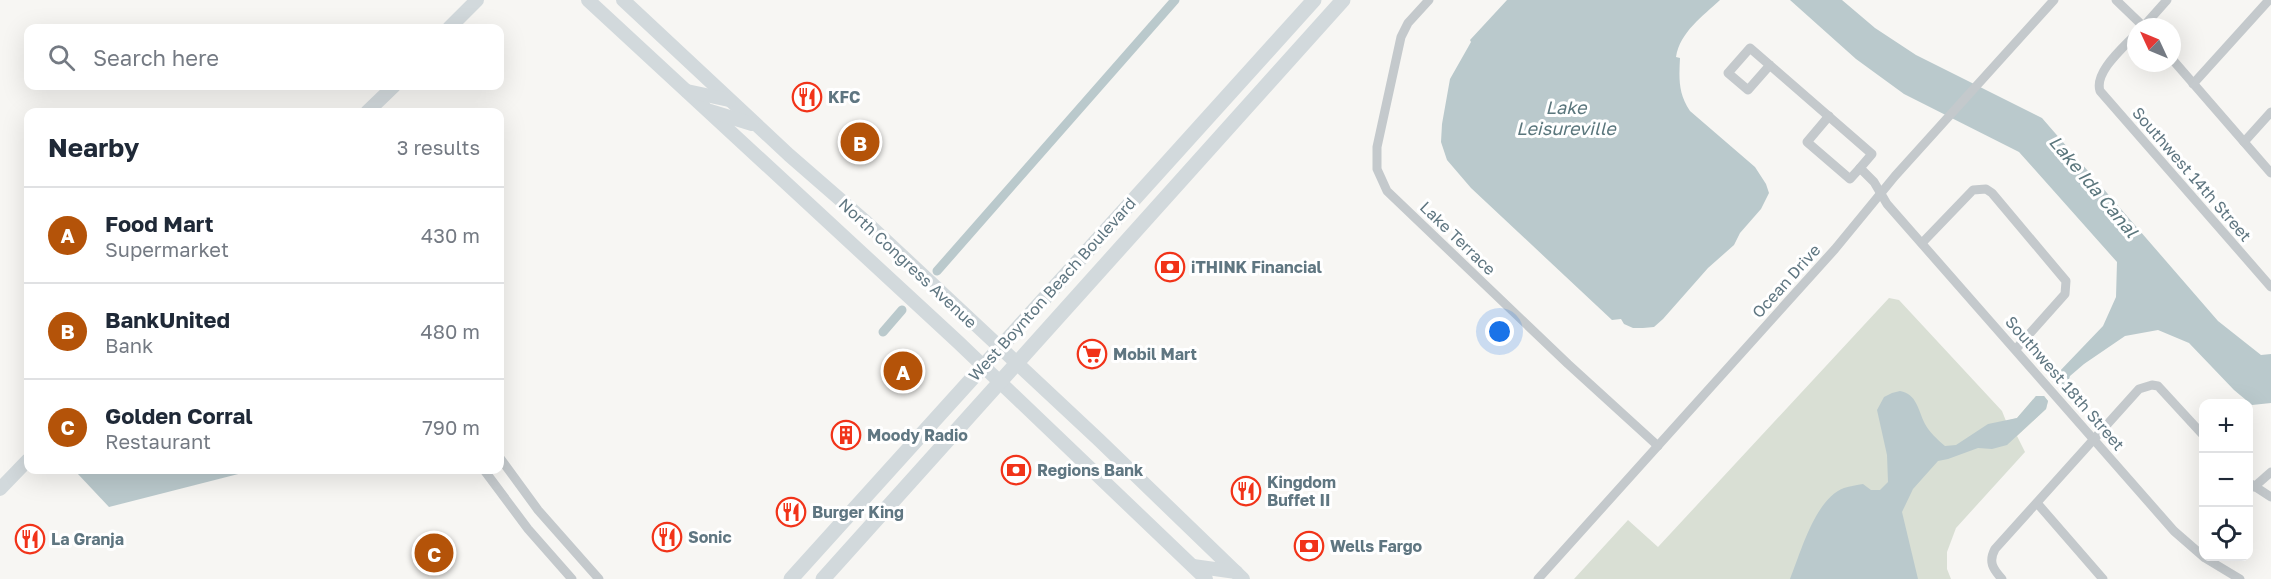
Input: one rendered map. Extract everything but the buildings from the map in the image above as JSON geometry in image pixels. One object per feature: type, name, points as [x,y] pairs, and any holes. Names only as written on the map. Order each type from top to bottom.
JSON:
[{"type":"main road","points":[[453,24],[477,0]]},
{"type":"main road","name":"North Congress Avenue","points":[[588,0],[982,366],[1206,579]]},
{"type":"main road","name":"North Congress Avenue","points":[[623,0],[757,126],[866,222],[1240,576]]},
{"type":"main road","name":"West Boynton Beach Boulevard","points":[[791,579],[1314,0]]},
{"type":"main road","name":"West Boynton Beach Boulevard","points":[[823,579],[1343,0]]},
{"type":"main road","points":[[371,108],[390,90]]},
{"type":"main road","points":[[685,90],[729,100]]},
{"type":"main road","points":[[1221,103],[1221,136]]},
{"type":"main road","points":[[705,110],[757,126]]},
{"type":"main road","points":[[1196,130],[1197,162]]},
{"type":"main road","points":[[0,489],[24,464]]},
{"type":"main road","points":[[1169,543],[1202,540]]},
{"type":"main road","points":[[1193,566],[1240,576]]},
{"type":"street","name":"Lake Terrace","points":[[1429,0],[1408,23],[1399,45],[1377,147],[1376,161],[1382,182],[1387,191],[1417,220],[1658,446]]},
{"type":"street","name":"Ocean Drive","points":[[1538,579],[1835,249],[1881,193],[2054,0]]},
{"type":"street","points":[[2116,0],[2134,18]]},
{"type":"street","points":[[2151,18],[2167,0]]},
{"type":"street","points":[[2193,84],[2269,0]]},
{"type":"street","name":"Southwest 14th Street","points":[[2127,45],[2099,78],[2100,91],[2271,287]]},
{"type":"street","points":[[1770,65],[1748,90],[1728,73],[1750,48],[1770,65],[1872,154],[1850,179],[1807,141],[1828,116]]},
{"type":"street","points":[[2181,70],[2271,173]]},
{"type":"street","points":[[2244,142],[2271,112]]},
{"type":"street","name":"Southwest 18th Street","points":[[1860,168],[1874,182],[1887,204],[2186,542],[2205,558],[2240,579]]},
{"type":"street","points":[[1922,243],[1973,190],[1979,188],[1992,193],[2066,281],[2065,294],[2016,350]]},
{"type":"street","points":[[2002,579],[1991,562],[1995,549],[2139,389],[2152,385],[2163,390],[2199,430]]},
{"type":"street","points":[[504,463],[538,510],[599,579]]},
{"type":"street","points":[[2253,483],[2271,472]]},
{"type":"street","points":[[487,474],[528,529],[572,579]]},
{"type":"street","points":[[2253,485],[2271,497]]},
{"type":"street","points":[[2037,503],[2103,579]]},
{"type":"shaded area","points":[[1889,298],[1899,300],[2002,411],[2006,421],[2017,418],[2036,396],[2044,396],[2048,401],[2046,409],[2017,436],[2025,452],[1956,528],[1947,552],[1947,569],[1951,579],[1574,579],[1628,520],[1658,547]]},
{"type":"water","name":"Lake Leisureville","points":[[1507,0],[1720,0],[1693,25],[1678,48],[1676,57],[1680,58],[1681,92],[1690,111],[1755,167],[1769,193],[1761,209],[1740,233],[1734,245],[1708,268],[1654,327],[1633,328],[1624,324],[1621,319],[1612,320],[1471,188],[1447,160],[1441,142],[1450,79],[1471,42],[1470,40]]},
{"type":"water","name":"Lake Ida Canal","points":[[1790,0],[1842,0],[1875,28],[1916,55],[2042,118],[2218,321],[2261,355],[2271,354],[2271,403],[2253,405],[2253,399],[2245,399],[2234,390],[2189,343],[2158,330],[2125,336],[2084,364],[2070,376],[2066,388],[2061,388],[2055,383],[2057,374],[2103,326],[2116,297],[2117,262],[2019,152],[1904,94],[1856,59]]},
{"type":"water","points":[[1900,391],[1914,399],[1927,427],[1945,446],[1956,445],[1988,424],[2017,418],[2036,396],[2044,396],[2048,401],[2046,409],[2007,445],[1992,449],[1978,448],[1938,461],[1913,489],[1902,512],[1918,579],[1790,579],[1810,528],[1825,503],[1834,494],[1844,488],[1863,484],[1871,490],[1880,490],[1888,482],[1887,455],[1877,410],[1884,397]]},
{"type":"water","points":[[78,474],[238,474],[109,507]]},
{"type":"waterway","points":[[937,271],[1175,0]]},
{"type":"waterway","points":[[883,332],[902,310]]},
{"type":"place","name":"KFC","points":[[807,97]]},
{"type":"place","name":"BankUnited","points":[[860,142]]},
{"type":"place","name":"iTHINK Financial","points":[[1170,267]]},
{"type":"place","name":"Mobil Mart","points":[[1092,354]]},
{"type":"place","name":"Food Mart","points":[[903,371]]},
{"type":"place","name":"Moody Radio","points":[[846,435]]},
{"type":"place","name":"Regions Bank","points":[[1016,470]]},
{"type":"place","name":"Kingdom Buffet II","points":[[1246,491]]},
{"type":"place","name":"Burger King","points":[[791,512]]},
{"type":"place","name":"Sonic","points":[[667,537]]},
{"type":"place","name":"La Granja","points":[[30,539]]},
{"type":"place","name":"Wells Fargo","points":[[1309,546]]},
{"type":"place","name":"Golden Corral","points":[[434,553]]}]
